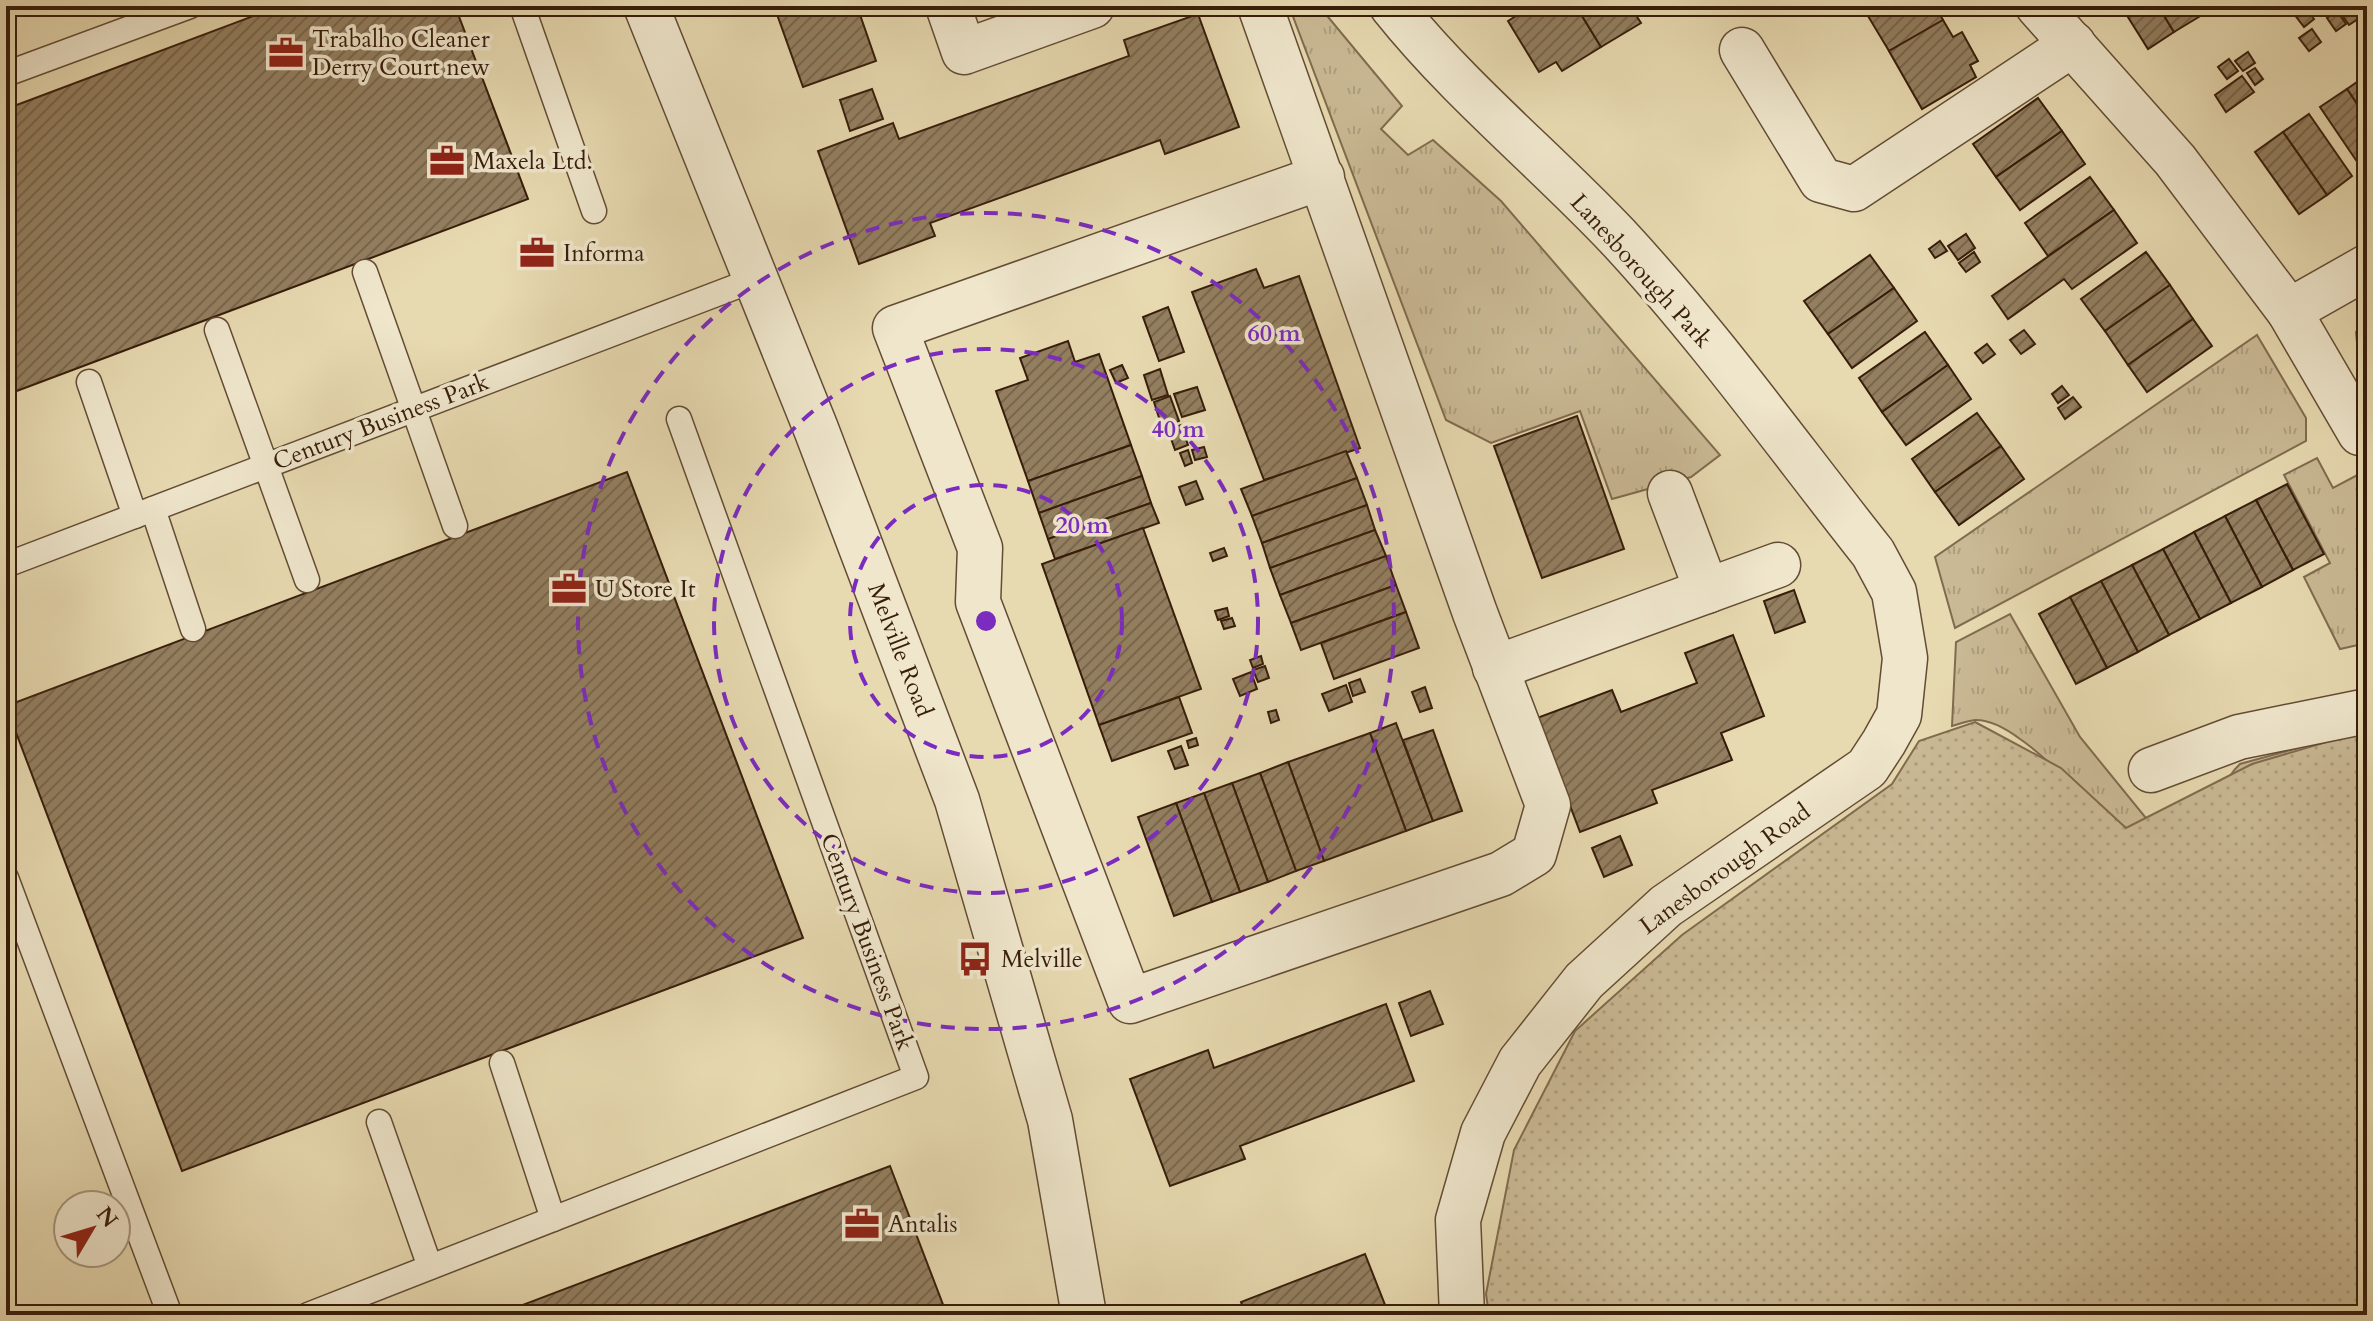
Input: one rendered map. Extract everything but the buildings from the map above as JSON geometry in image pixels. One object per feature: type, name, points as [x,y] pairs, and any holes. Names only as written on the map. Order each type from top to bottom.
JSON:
[{"type":"street","name":"Melville Road","points":[[646,6],[756,279],[957,800],[1050,1120],[1084,1315]]},
{"type":"street","points":[[948,6],[964,52],[1092,6]]},
{"type":"street","points":[[1260,6],[1322,177],[1495,668],[1548,805],[1534,854],[1501,874],[1130,1001],[978,602],[980,548],[895,328],[1322,177]]},
{"type":"street","points":[[2038,6],[2175,160],[2289,311],[2360,433],[2367,429]]},
{"type":"street","name":"Lanesborough Park","points":[[1401,9],[1495,120],[1614,234],[1663,288],[1873,553]]},
{"type":"street","points":[[1742,50],[1821,180],[1854,189],[2073,44]]},
{"type":"street","points":[[2289,311],[2367,267]]},
{"type":"street","points":[[1670,493],[1707,591]]},
{"type":"street","name":"Lanesborough Road","points":[[1462,1315],[1458,1220],[1483,1133],[1520,1062],[1584,981],[1666,906],[1867,768],[1899,715],[1905,658],[1894,592],[1873,553]]},
{"type":"street","points":[[1495,668],[1778,565]]},
{"type":"street","points":[[2151,770],[2239,737],[2367,711]]},
{"type":"lane","points":[[6,74],[190,6]]},
{"type":"lane","points":[[522,6],[594,211]]},
{"type":"lane","points":[[365,272],[455,526]]},
{"type":"lane","name":"Century Business Park","points":[[6,565],[756,279]]},
{"type":"lane","points":[[217,330],[307,580]]},
{"type":"lane","points":[[89,382],[193,629]]},
{"type":"lane","name":"Century Business Park","points":[[308,1315],[916,1077],[679,419]]},
{"type":"lane","points":[[6,878],[170,1315]]},
{"type":"lane","points":[[502,1063],[553,1219]]},
{"type":"lane","points":[[379,1122],[430,1267]]},
{"type":"green space","points":[[1289,6],[1319,6],[1402,106],[1381,129],[1408,155],[1433,140],[1501,201],[1720,455],[1691,477],[1612,499],[1580,411],[1491,443],[1446,420]]},
{"type":"green space","points":[[2367,321],[2367,357],[2357,343],[2356,332]]},
{"type":"green space","points":[[2257,335],[2306,418],[2306,441],[1955,628],[1935,557]]},
{"type":"green space","points":[[2317,458],[2333,488],[2367,470],[2367,643],[2340,649],[2304,577],[2330,563],[2284,475]]},
{"type":"green space","points":[[2010,614],[2080,737],[2166,843],[2139,835],[2118,823],[2039,753],[2005,729],[1976,720],[1952,726],[1956,642]]},
{"type":"green space","points":[[1975,722],[2061,768],[2126,828],[2252,764],[2367,730],[2367,1315],[1489,1315],[1486,1294],[1514,1150],[1575,1031],[1682,935],[1892,784],[1919,741]]},
{"type":"green space","points":[[2367,729],[2367,750],[2256,819],[2209,839],[2184,844],[2169,843],[2226,819],[2224,789],[2240,764]]},
{"type":"place","name":"Trabalho Cleaner Derry Court new","points":[[286,53]]},
{"type":"place","name":"Maxela Ltd.","points":[[447,161]]},
{"type":"place","name":"Informa","points":[[537,253]]},
{"type":"place","name":"U Store It","points":[[569,589]]},
{"type":"place","name":"Melville","points":[[975,959]]},
{"type":"place","name":"Antalis","points":[[862,1224]]}]
